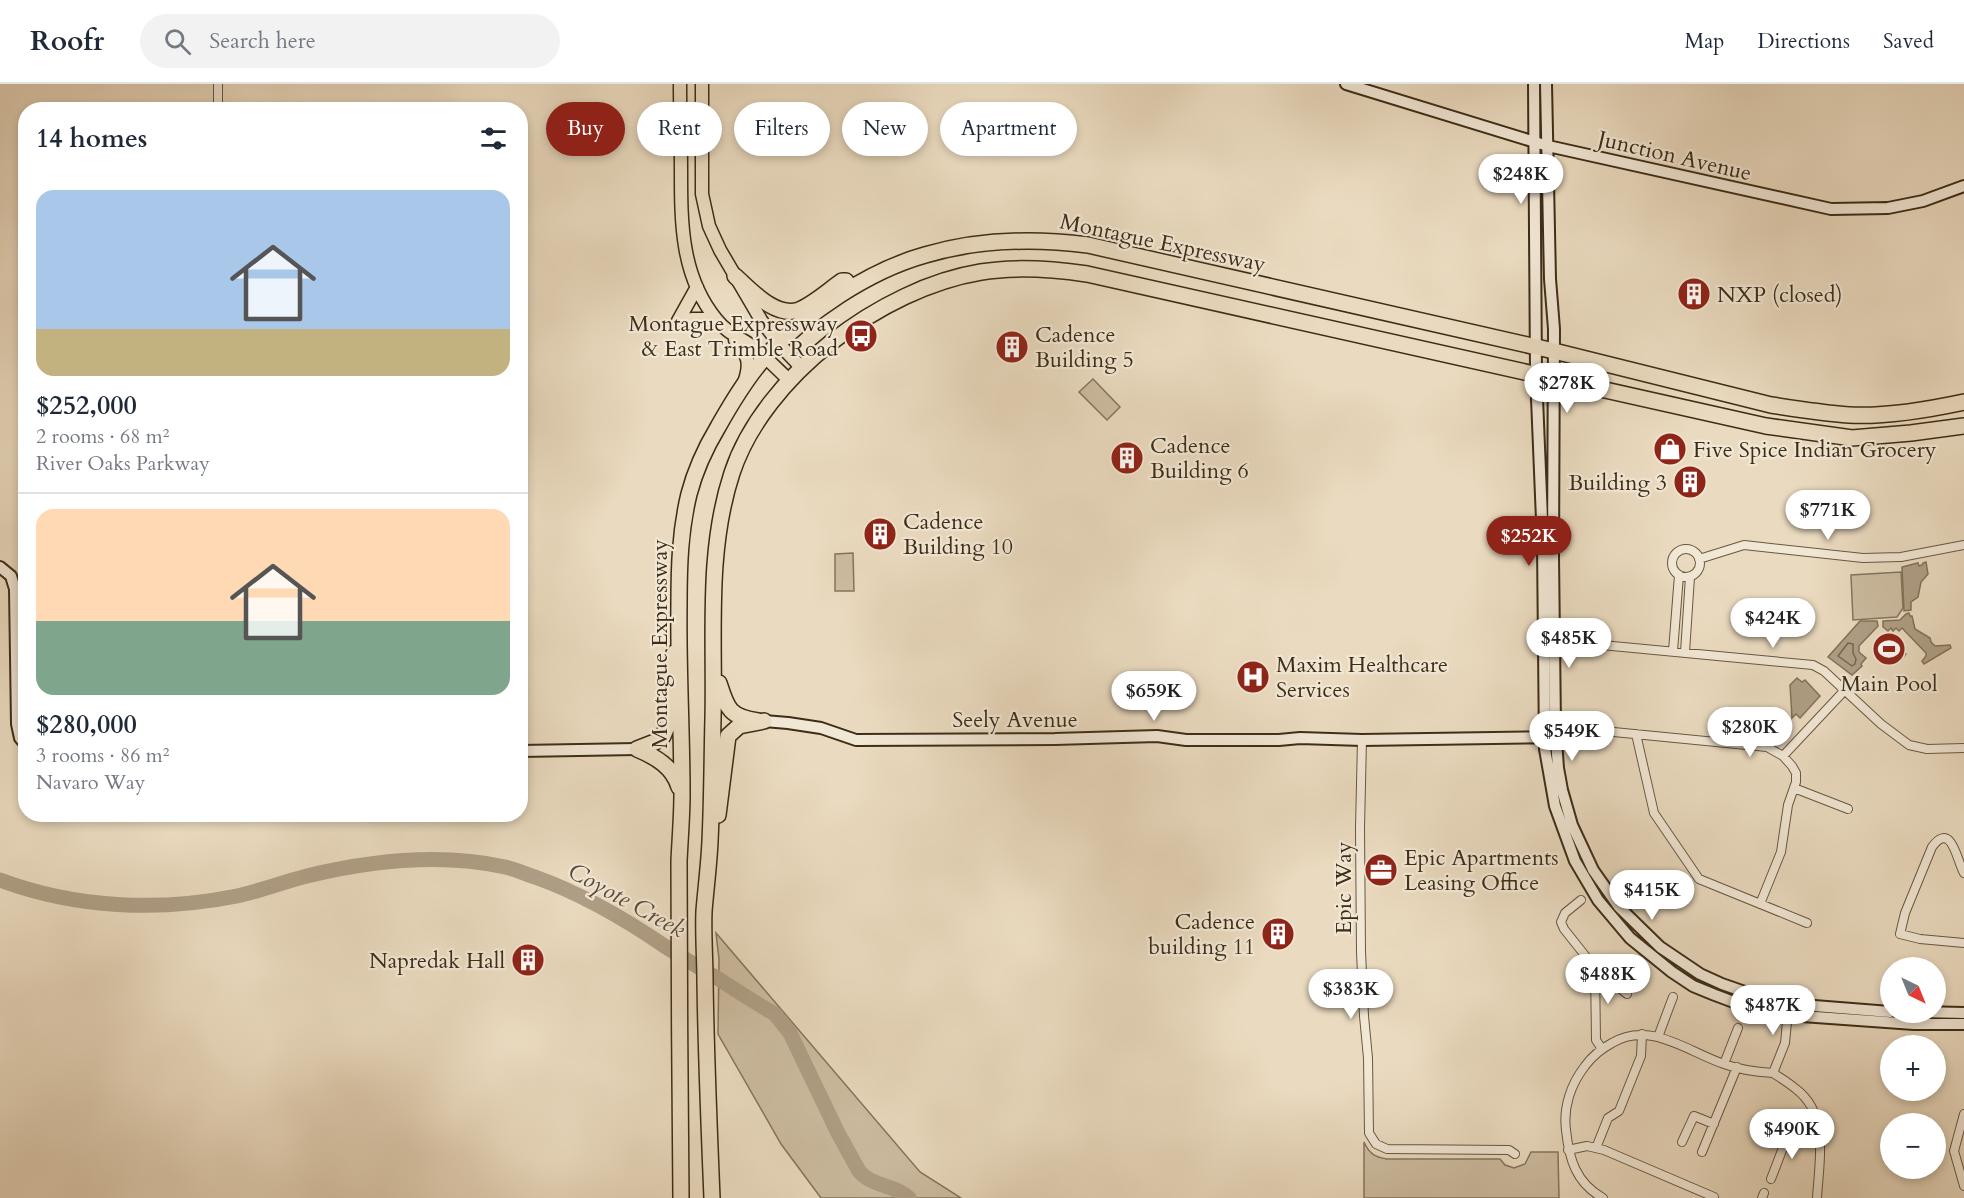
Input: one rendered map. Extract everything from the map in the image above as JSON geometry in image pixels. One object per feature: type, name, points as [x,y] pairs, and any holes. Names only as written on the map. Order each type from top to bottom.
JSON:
[{"type":"highway","name":"Montague Expressway","points":[[681,1198],[679,1026],[682,794],[678,634],[680,548],[690,491],[712,437],[743,385],[779,344],[844,292],[867,279],[924,255],[979,243],[1010,240],[1056,241],[1088,245],[1554,351],[1663,380],[1771,405],[1852,415],[1910,411],[1964,402]]},
{"type":"highway","name":"Montague Expressway","points":[[712,1198],[705,1035],[704,920],[710,843],[714,670],[713,578],[723,506],[733,472],[754,427],[789,381],[812,358],[877,311],[901,298],[945,281],[980,272],[1011,268],[1058,269],[1766,426],[1852,438],[1964,426]]},
{"type":"highway","points":[[735,276],[763,300],[786,311],[798,310],[842,281],[867,279]]},
{"type":"highway","points":[[637,749],[663,736],[668,724],[668,676],[678,634]]},
{"type":"highway","points":[[714,670],[725,705],[730,712],[747,719],[764,721]]},
{"type":"highway","points":[[710,843],[718,820],[728,736],[739,726],[764,721]]},
{"type":"highway","points":[[637,749],[670,769],[682,794]]},
{"type":"main road","points":[[680,84],[682,236],[686,258],[697,287],[716,319],[747,356],[749,368],[743,385]]},
{"type":"main road","points":[[702,84],[701,188],[704,210],[716,241],[761,320],[779,344],[802,368]]},
{"type":"main road","points":[[697,287],[678,321],[716,319]]},
{"type":"main road","points":[[730,334],[752,346],[789,381]]},
{"type":"street","points":[[218,84],[218,102]]},
{"type":"street","name":"Junction Avenue","points":[[1346,84],[1535,143],[1831,209],[1888,208],[1923,201],[1964,186]]},
{"type":"street","points":[[1534,84],[1536,374],[1543,581],[1548,590],[1549,640]]},
{"type":"street","points":[[1546,84],[1550,290],[1554,351],[1549,640],[1551,791],[1575,861],[1616,922],[1650,956],[1693,986],[1739,1004],[1788,1015],[1914,1024],[1964,1024]]},
{"type":"street","points":[[1541,491],[1547,503],[1548,544],[1552,556]]},
{"type":"street","points":[[1699,559],[1744,545],[1863,558],[1901,556],[1964,545]]},
{"type":"street","points":[[1673,651],[1679,575],[1672,561],[1679,552],[1691,550],[1699,559],[1698,570],[1690,576],[1679,575]]},
{"type":"street","points":[[0,567],[11,576],[15,589],[18,729]]},
{"type":"street","points":[[1685,652],[1690,576]]},
{"type":"street","points":[[1549,640],[1813,665],[1824,671],[1881,724],[1909,744],[1927,749],[1964,748]]},
{"type":"street","points":[[1783,756],[1845,690]]},
{"type":"street","name":"Seely Avenue","points":[[764,721],[821,728],[856,740],[1157,736],[1186,741],[1551,737]]},
{"type":"street","points":[[1583,729],[1767,747],[1783,756],[1796,773],[1794,788],[1785,820],[1785,837],[1781,852],[1760,904]]},
{"type":"street","points":[[1636,734],[1654,813],[1699,879],[1807,923]]},
{"type":"street","points":[[1551,737],[1572,825],[1593,870],[1619,907],[1660,947],[1700,974],[1745,993],[1789,1004],[1880,1010]]},
{"type":"street","name":"Epic Way","points":[[1362,740],[1361,952],[1368,1058],[1369,1133],[1376,1144],[1387,1149],[1509,1149],[1515,1154]]},
{"type":"street","points":[[528,751],[637,749]]},
{"type":"street","points":[[1794,788],[1848,809]]},
{"type":"street","points":[[1964,873],[1960,867],[1956,847],[1943,838],[1936,841],[1905,913],[1900,934],[1920,939],[1964,943]]},
{"type":"street","points":[[1581,900],[1565,914],[1561,922],[1563,929],[1595,968],[1627,994]]},
{"type":"street","points":[[1595,968],[1596,1040],[1602,1048]]},
{"type":"street","points":[[1658,1036],[1673,997]]},
{"type":"street","points":[[1773,1073],[1785,1043],[1789,1004]]},
{"type":"street","points":[[1946,1013],[1964,1013]]},
{"type":"street","points":[[1724,1064],[1738,1028]]},
{"type":"street","points":[[1596,1148],[1608,1118],[1619,1112],[1641,1056],[1642,1034]]},
{"type":"street","points":[[1603,1198],[1588,1194],[1568,1150],[1565,1121],[1569,1097],[1574,1082],[1594,1054],[1619,1039],[1642,1034],[1658,1036],[1724,1064],[1773,1073],[1798,1090],[1809,1102],[1818,1122],[1821,1137],[1817,1198]]},
{"type":"street","points":[[1702,1152],[1737,1067]]},
{"type":"street","points":[[1964,1114],[1954,1151],[1964,1186]]},
{"type":"street","points":[[1682,1142],[1694,1116],[1714,1124]]},
{"type":"street","points":[[1769,1124],[1809,1137],[1821,1137]]},
{"type":"street","points":[[1771,1179],[1789,1132]]},
{"type":"street","points":[[1568,1150],[1587,1146],[1596,1148],[1714,1197]]},
{"type":"shaded area","points":[[1093,379],[1120,407],[1107,420],[1079,392]]},
{"type":"shaded area","points":[[853,553],[854,591],[835,591],[835,554]]},
{"type":"shaded area","points":[[1901,572],[1903,608],[1897,617],[1853,620],[1851,575]]},
{"type":"shaded area","points":[[716,933],[920,1172],[961,1198],[821,1198],[781,1144],[718,1034],[719,959]]},
{"type":"shaded area","points":[[1364,1142],[1373,1154],[1387,1159],[1500,1159],[1505,1165],[1514,1168],[1525,1164],[1531,1152],[1558,1152],[1559,1198],[1364,1198]]},
{"type":"water","points":[[1926,562],[1928,574],[1921,582],[1918,597],[1911,602],[1911,610],[1904,611],[1902,567],[1918,563],[1919,566]]},
{"type":"water","points":[[1909,613],[1915,629],[1930,638],[1935,646],[1950,645],[1951,648],[1924,664],[1922,661],[1926,653],[1902,628],[1899,631],[1896,628],[1893,631],[1891,628],[1888,631],[1883,627],[1883,621],[1900,620]]},
{"type":"water","points":[[1860,621],[1877,621],[1878,626],[1859,646],[1859,652],[1866,658],[1862,666],[1852,675],[1828,657]]},
{"type":"water","name":"Main Pool","points":[[1883,636],[1889,641],[1893,637],[1902,646],[1900,648],[1906,654],[1901,660],[1898,658],[1885,659],[1876,650],[1880,646],[1877,643]]},
{"type":"water","points":[[1797,678],[1802,682],[1805,680],[1820,696],[1800,718],[1796,714],[1792,718],[1790,685]]},
{"type":"waterway","name":"Coyote Creek","points":[[0,880],[58,897],[87,902],[147,905],[177,904],[237,896],[307,876],[380,863],[456,860],[516,870],[570,891],[603,908],[775,1014],[790,1033],[859,1171],[870,1180],[897,1190],[909,1198]]},
{"type":"place","name":"NXP (closed)","points":[[1694,294]]},
{"type":"place","name":"Montague Expressway & East Trimble Road","points":[[861,336]]},
{"type":"place","name":"Cadence Building 5","points":[[1012,347]]},
{"type":"place","name":"Five Spice Indian Grocery","points":[[1670,449]]},
{"type":"place","name":"Cadence Building 6","points":[[1127,458]]},
{"type":"place","name":"Building 3","points":[[1690,482]]},
{"type":"place","name":"Cadence Building 10","points":[[880,534]]},
{"type":"place","name":"Main Pool","points":[[1889,649]]},
{"type":"place","name":"Maxim Healthcare Services","points":[[1253,677]]},
{"type":"place","name":"Epic Apartments Leasing Office","points":[[1381,870]]},
{"type":"place","name":"Cadence building 11","points":[[1278,934]]},
{"type":"place","name":"Napredak Hall","points":[[528,960]]}]
